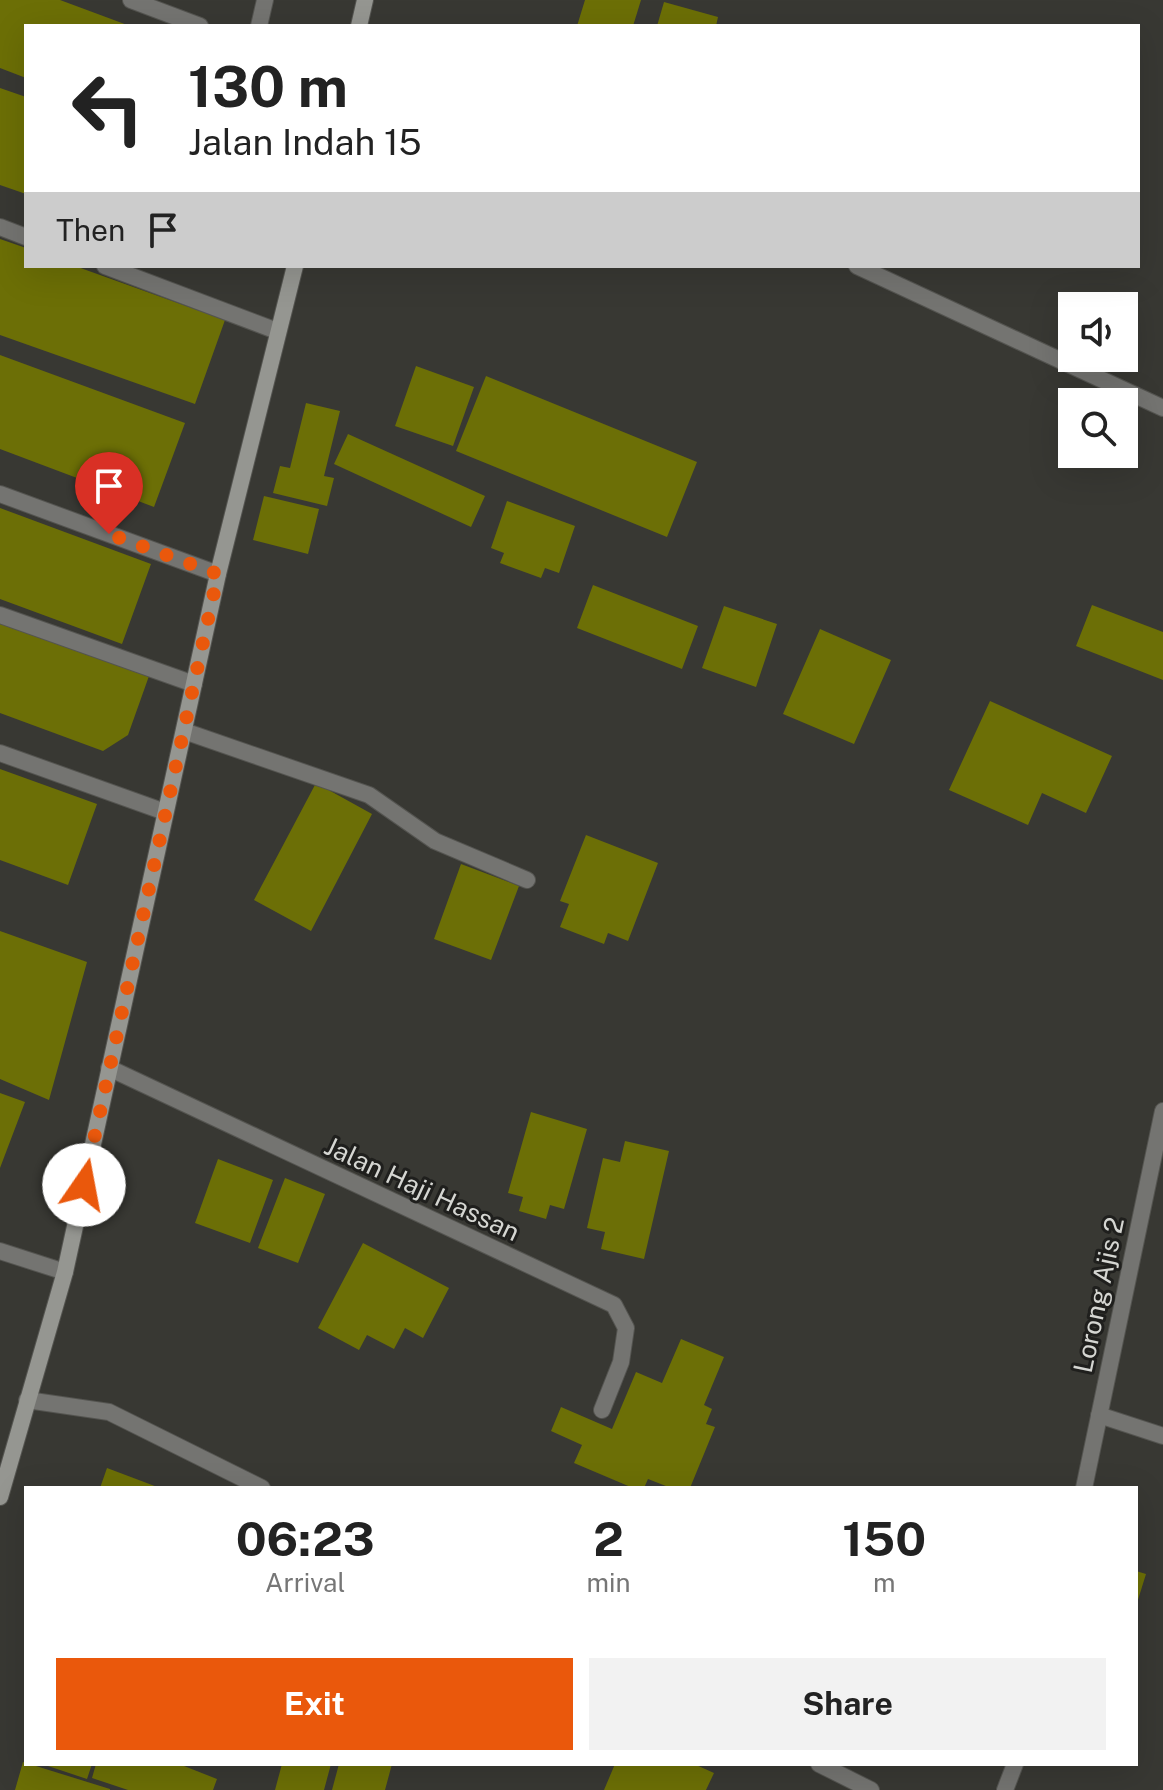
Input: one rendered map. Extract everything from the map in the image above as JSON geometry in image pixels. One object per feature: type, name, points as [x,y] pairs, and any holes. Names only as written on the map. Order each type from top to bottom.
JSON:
[{"type":"street","points":[[131,0],[195,24]]},
{"type":"street","points":[[259,24],[265,0]]},
{"type":"street","points":[[359,24],[365,0]]},
{"type":"street","points":[[0,227],[24,236]]},
{"type":"street","points":[[110,268],[277,331]]},
{"type":"street","points":[[0,1497],[65,1272],[218,574],[294,268]]},
{"type":"street","points":[[861,268],[1163,408]]},
{"type":"street","points":[[0,494],[218,574]]},
{"type":"street","points":[[0,615],[194,684]]},
{"type":"street","points":[[184,731],[369,795],[435,841],[527,880]]},
{"type":"street","points":[[0,753],[165,812]]},
{"type":"street","name":"Jalan Haji Hassan","points":[[109,1068],[614,1305],[626,1328],[621,1362],[602,1410]]},
{"type":"street","name":"Lorong Ajis 2","points":[[1084,1486],[1163,1111]]},
{"type":"street","points":[[0,1251],[65,1272]]},
{"type":"street","points":[[27,1400],[109,1412],[258,1486]]},
{"type":"street","points":[[1099,1415],[1163,1436]]},
{"type":"street","points":[[823,1766],[871,1790]]},
{"type":"street","points":[[1005,1790],[1014,1766]]},
{"type":"building","points":[[0,0],[60,0],[125,24],[24,24],[24,77],[0,68]]},
{"type":"building","points":[[585,0],[641,0],[634,24],[578,24]]},
{"type":"building","points":[[664,2],[718,17],[716,24],[658,24]]},
{"type":"building","points":[[0,88],[24,96],[24,193],[0,185]]},
{"type":"building","points":[[0,239],[24,247],[24,268],[81,268],[225,320],[195,404],[0,335]]},
{"type":"building","points":[[0,355],[185,423],[154,507],[0,449]]},
{"type":"building","points":[[416,366],[474,387],[453,446],[395,426]]},
{"type":"building","points":[[486,376],[697,462],[667,537],[456,451]]},
{"type":"building","points":[[306,403],[340,411],[324,476],[334,478],[327,506],[273,493],[280,466],[290,468]]},
{"type":"building","points":[[348,434],[485,496],[471,527],[334,464]]},
{"type":"building","points":[[264,496],[319,509],[308,554],[253,540]]},
{"type":"building","points":[[507,501],[575,526],[559,573],[545,568],[541,578],[500,563],[504,553],[491,548]]},
{"type":"building","points":[[0,508],[151,564],[122,644],[0,599]]},
{"type":"building","points":[[593,585],[698,626],[682,669],[577,628]]},
{"type":"building","points":[[1092,605],[1163,632],[1163,680],[1076,646]]},
{"type":"building","points":[[724,606],[777,624],[756,687],[702,668]]},
{"type":"building","points":[[0,622],[149,676],[128,735],[103,751],[0,713]]},
{"type":"building","points":[[820,629],[891,660],[854,744],[783,714]]},
{"type":"building","points":[[990,701],[1112,756],[1086,813],[1042,793],[1028,825],[949,790]]},
{"type":"building","points":[[0,769],[97,804],[68,885],[0,860]]},
{"type":"building","points":[[316,783],[372,814],[311,931],[254,900]]},
{"type":"building","points":[[586,835],[658,863],[628,941],[608,933],[604,944],[560,927],[569,904],[560,901]]},
{"type":"building","points":[[461,864],[519,886],[491,960],[434,939]]},
{"type":"building","points":[[0,931],[87,962],[49,1100],[0,1079]]},
{"type":"building","points":[[0,1093],[25,1102],[0,1168]]},
{"type":"building","points":[[531,1112],[587,1129],[564,1209],[550,1205],[546,1219],[519,1211],[523,1197],[508,1193]]},
{"type":"building","points":[[625,1141],[669,1151],[644,1259],[601,1249],[605,1232],[587,1228],[603,1158],[620,1162]]},
{"type":"building","points":[[218,1159],[273,1180],[250,1243],[195,1223]]},
{"type":"building","points":[[285,1178],[325,1194],[298,1263],[258,1248]]},
{"type":"building","points":[[363,1243],[449,1288],[423,1338],[405,1328],[394,1349],[367,1335],[359,1350],[318,1328]]},
{"type":"building","points":[[681,1339],[724,1357],[704,1405],[712,1409],[706,1424],[715,1427],[691,1486],[666,1486],[648,1479],[645,1486],[628,1486],[574,1463],[582,1445],[551,1431],[561,1407],[612,1429],[636,1372],[662,1383]]},
{"type":"building","points":[[107,1468],[155,1486],[101,1486]]},
{"type":"building","points":[[1138,1572],[1146,1574],[1138,1600]]},
{"type":"building","points":[[23,1762],[24,1766],[36,1766],[110,1789],[110,1790],[15,1790]]},
{"type":"building","points":[[48,1766],[91,1766],[87,1779]]},
{"type":"building","points":[[95,1766],[184,1766],[217,1779],[213,1790],[128,1790],[92,1778]]},
{"type":"building","points":[[281,1766],[330,1766],[324,1790],[275,1790]]},
{"type":"building","points":[[338,1766],[391,1766],[385,1790],[332,1790]]},
{"type":"building","points":[[614,1766],[698,1766],[714,1773],[706,1790],[604,1790]]},
{"type":"route","points":[[84,1185],[218,574],[109,534]]}]
